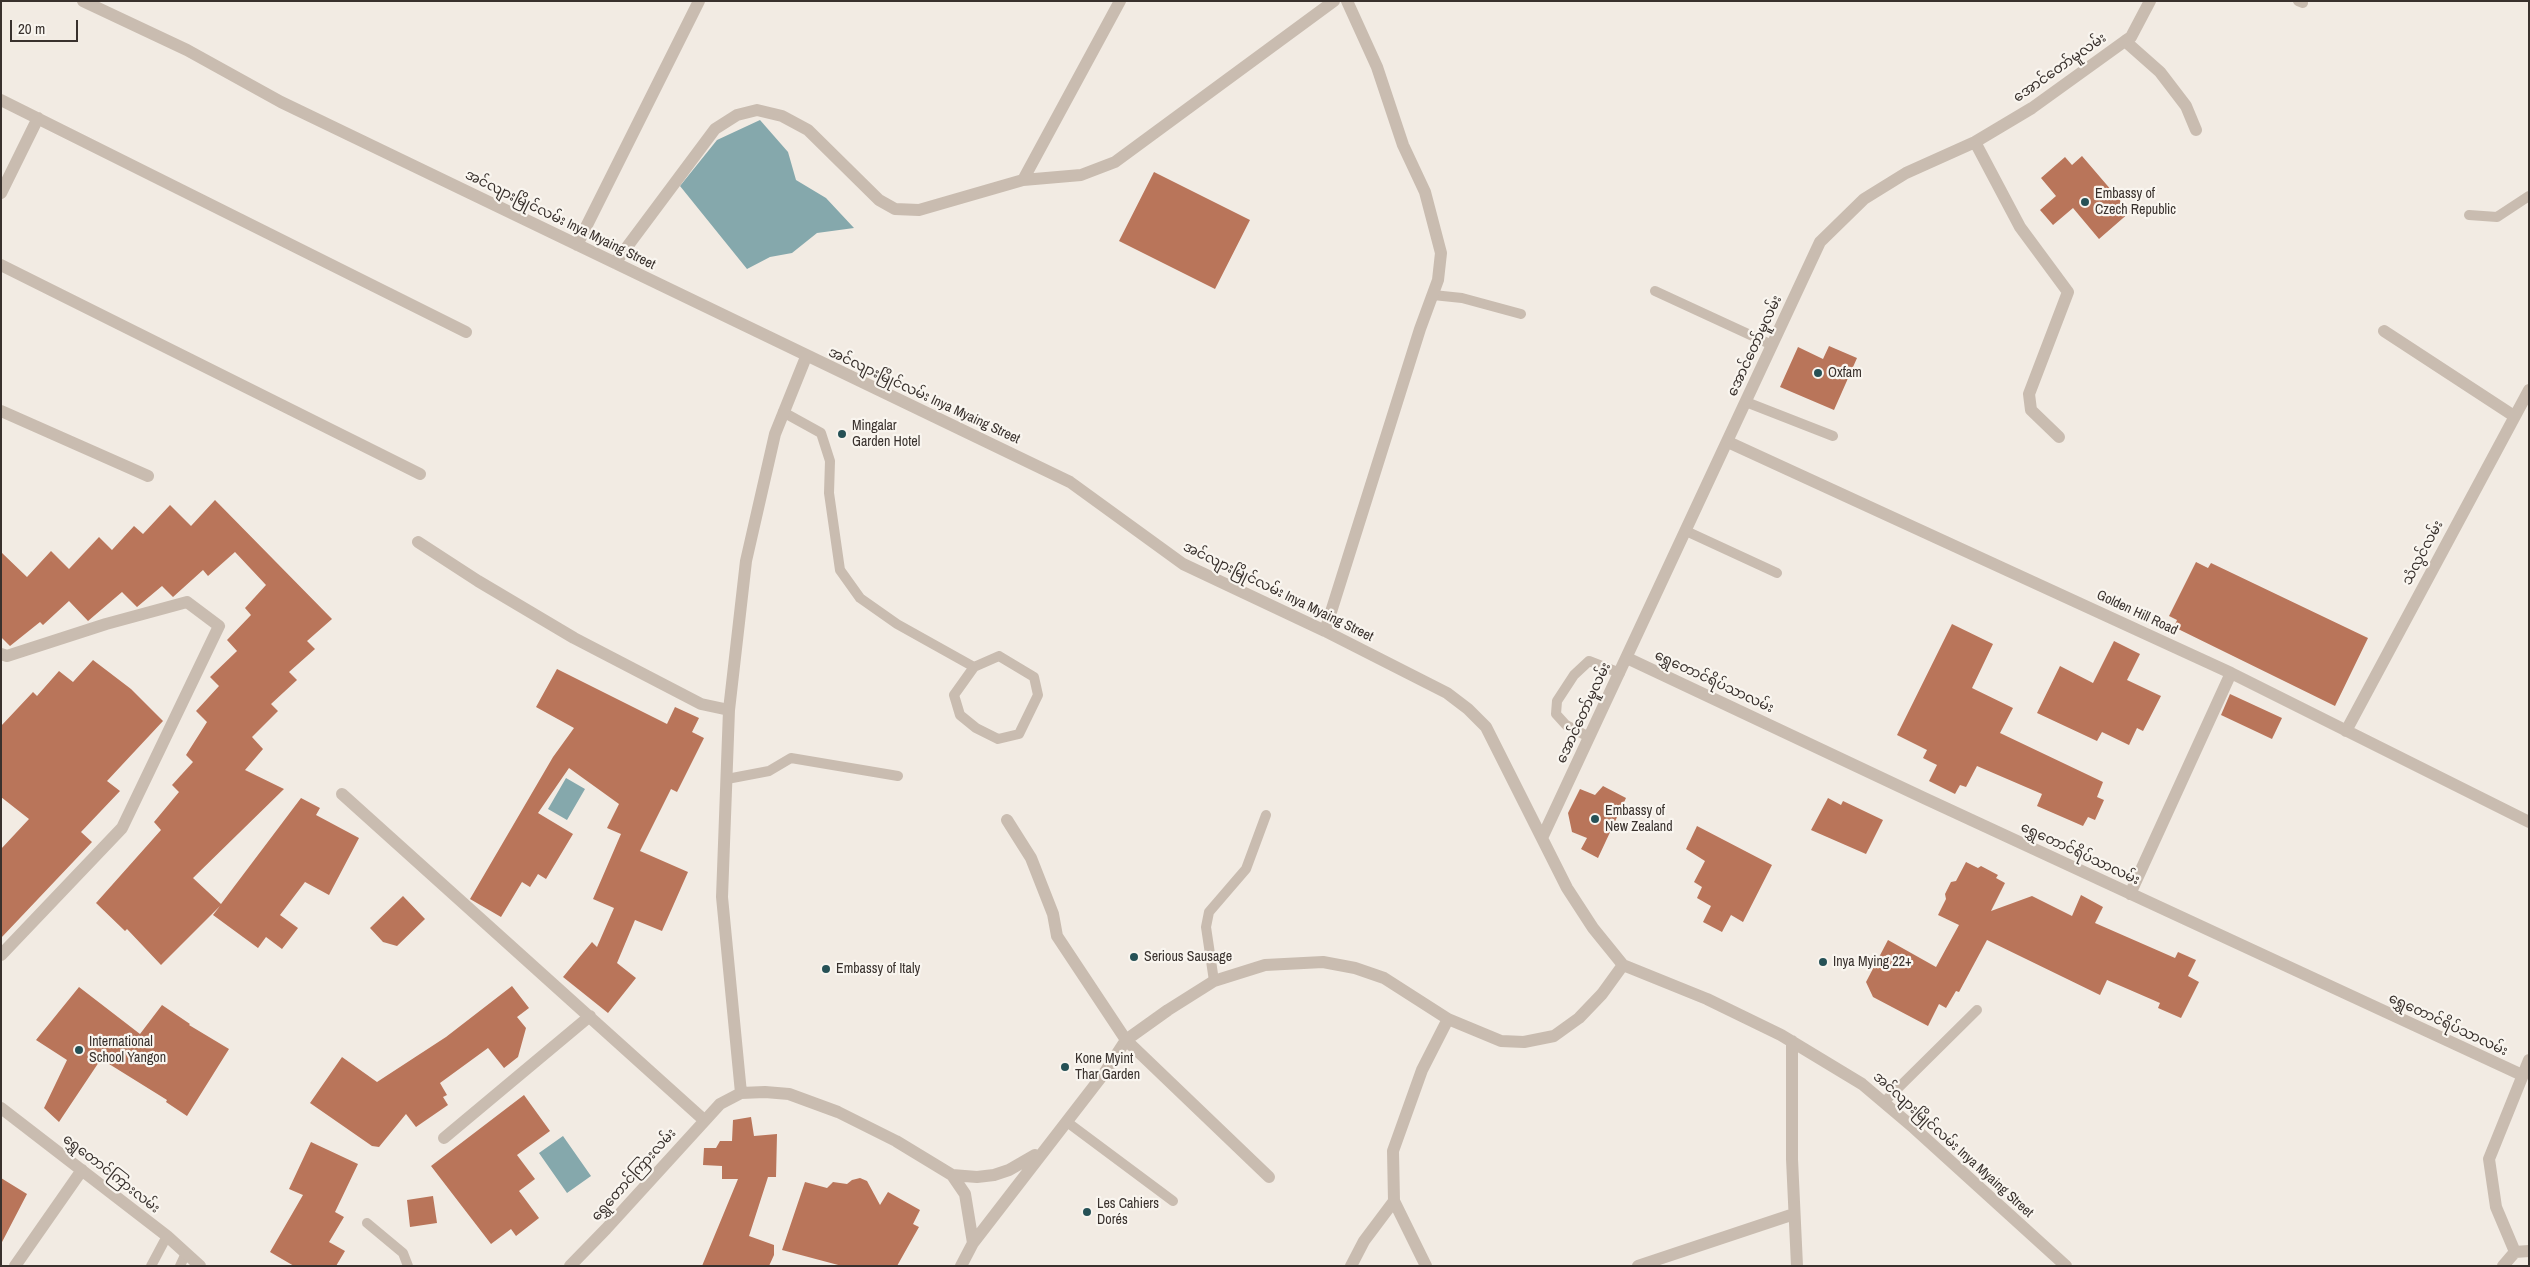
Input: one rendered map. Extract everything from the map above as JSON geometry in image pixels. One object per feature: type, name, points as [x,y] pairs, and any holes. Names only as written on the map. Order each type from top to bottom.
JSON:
[{"type":"street","name":"အင်လျားမြိုင်လမ်း Inya Myaing Street","points":[[83,1],[186,50],[281,102],[806,357],[1070,482],[1183,564],[1325,631],[1447,693],[1468,709],[1486,728],[1566,888],[1593,928],[1623,964],[1707,999],[1792,1041],[1862,1084],[2066,1266]]},
{"type":"street","points":[[577,245],[699,1]]},
{"type":"street","points":[[1024,180],[1120,1]]},
{"type":"street","points":[[615,263],[715,128],[736,115],[757,110],[782,116],[808,130],[879,200],[894,209],[919,210],[1024,180],[1081,175],[1115,162],[1334,1]]},
{"type":"street","points":[[1325,631],[1438,280],[1441,253],[1425,192],[1403,146],[1377,67],[1347,1]]},
{"type":"street","name":"အောင်တော်မူလမ်း","points":[[1542,838],[1820,242],[1864,199],[1906,173],[1975,142],[2032,108],[2131,37],[2150,1]]},
{"type":"street","points":[[2125,41],[2160,72],[2186,106],[2196,130]]},
{"type":"street","points":[[1,100],[466,332]]},
{"type":"street","points":[[1,193],[38,118]]},
{"type":"street","points":[[1975,142],[2020,227],[2068,292],[2029,394],[2031,410],[2059,437]]},
{"type":"street","points":[[1,265],[420,474]]},
{"type":"street","points":[[2384,331],[2514,416]]},
{"type":"street","points":[[806,357],[775,434],[746,561],[729,710],[722,897],[741,1093],[789,1094],[838,1112],[896,1141],[952,1175],[965,1194],[973,1243]]},
{"type":"street","name":"သံလွင်လမ်း","points":[[2346,730],[2529,390]]},
{"type":"street","points":[[1,411],[148,476]]},
{"type":"street","name":"Golden Hill Road","points":[[1728,442],[2231,673],[2529,822]]},
{"type":"street","points":[[418,542],[478,582],[574,638],[700,704],[729,710]]},
{"type":"street","points":[[1,654],[7,656],[106,624],[187,602],[219,626],[122,828],[1,955]]},
{"type":"street","name":"ရွှေတောင်ရိပ်သာလမ်း","points":[[1627,658],[2522,1075]]},
{"type":"street","points":[[2130,894],[2231,673]]},
{"type":"street","points":[[342,794],[704,1120]]},
{"type":"street","points":[[1006,820],[1031,858],[1052,914],[1057,936],[1126,1040],[1269,1177]]},
{"type":"street","points":[[961,1266],[973,1243],[1105,1072],[1126,1040],[1214,980],[1265,965],[1322,962],[1355,968],[1384,978],[1448,1019],[1501,1040],[1524,1042],[1554,1036],[1579,1018],[1596,1000],[1623,964]]},
{"type":"street","points":[[444,1138],[590,1016]]},
{"type":"street","points":[[1426,1266],[1394,1201],[1393,1151],[1422,1070],[1448,1019]]},
{"type":"street","points":[[1792,1041],[1792,1159],[1797,1266]]},
{"type":"street","points":[[2515,1252],[2496,1207],[2489,1159],[2529,1060]]},
{"type":"street","name":"ရွှေတောင်ကြားလမ်း","points":[[570,1266],[606,1229],[704,1120],[720,1104],[741,1093]]},
{"type":"street","name":"ရွှေတောင်ကြားလမ်း","points":[[1,1108],[167,1236],[200,1266]]},
{"type":"street","points":[[952,1175],[977,1177],[1009,1170],[1044,1149]]},
{"type":"street","points":[[16,1266],[82,1170]]},
{"type":"street","points":[[1351,1266],[1364,1241],[1394,1201]]},
{"type":"street","points":[[1638,1266],[1794,1214]]},
{"type":"street","points":[[2503,1266],[2515,1252],[2529,1251]]},
{"type":"lane","points":[[2469,215],[2497,216],[2529,196]]},
{"type":"lane","points":[[1655,291],[1772,345]]},
{"type":"lane","points":[[1433,295],[1462,298],[1521,314]]},
{"type":"lane","points":[[1746,402],[1833,436]]},
{"type":"lane","points":[[783,412],[821,433],[830,461],[829,493],[840,570],[860,598],[896,624],[974,667]]},
{"type":"lane","points":[[1686,531],[1777,573]]},
{"type":"lane","points":[[999,656],[1034,678],[1038,695],[1019,734],[998,739],[976,728],[960,715],[954,695],[974,667],[999,656]]},
{"type":"lane","points":[[1589,738],[1566,725],[1556,714],[1557,701],[1574,675],[1589,661],[1620,673]]},
{"type":"lane","points":[[727,778],[770,772],[791,758],[898,776]]},
{"type":"lane","points":[[1214,980],[1206,927],[1209,912],[1246,869],[1266,815]]},
{"type":"lane","points":[[1884,1102],[1977,1010]]},
{"type":"lane","points":[[1067,1122],[1173,1201]]},
{"type":"lane","points":[[367,1224],[403,1253],[408,1266]]},
{"type":"lane","points":[[151,1266],[167,1236]]},
{"type":"lane","points":[[180,1266],[186,1253]]},
{"type":"water","points":[[760,120],[788,152],[796,180],[826,198],[854,228],[817,233],[792,253],[770,257],[747,269],[680,186],[717,140]]},
{"type":"water","points":[[566,778],[585,789],[567,820],[548,809]]},
{"type":"water","points":[[563,1136],[591,1176],[567,1193],[539,1153]]},
{"type":"building","name":"Embassy of Czech Republic","points":[[2082,156],[2130,212],[2099,239],[2073,208],[2053,225],[2040,210],[2056,196],[2041,178],[2065,157],[2072,165]]},
{"type":"building","points":[[1154,172],[1250,220],[1215,289],[1119,241]]},
{"type":"building","name":"Oxfam","points":[[1829,346],[1857,358],[1834,410],[1780,387],[1798,347],[1823,359]]},
{"type":"building","points":[[215,500],[332,619],[307,641],[315,649],[289,672],[297,680],[271,704],[278,711],[252,737],[263,749],[245,770],[284,789],[193,878],[221,904],[301,798],[320,808],[316,815],[359,838],[329,895],[305,882],[280,915],[298,928],[282,949],[266,937],[258,948],[213,915],[220,906],[161,965],[127,929],[125,931],[96,903],[161,830],[154,822],[179,792],[172,785],[193,762],[186,755],[207,722],[196,711],[219,686],[210,677],[237,651],[227,640],[251,615],[245,608],[266,585],[235,552],[208,576],[203,570],[173,597],[162,586],[137,607],[122,592],[88,621],[69,601],[43,625],[40,622],[10,646],[1,637],[1,552],[27,577],[51,551],[69,569],[99,537],[112,550],[134,526],[143,534],[170,505],[191,526]]},
{"type":"building","points":[[2196,562],[2208,568],[2211,563],[2368,638],[2335,706],[2174,627],[2177,620],[2169,616]]},
{"type":"building","points":[[1952,624],[1993,644],[1972,688],[2013,708],[2000,733],[2103,782],[2097,797],[2104,800],[2095,820],[2088,817],[2083,826],[2037,806],[2042,794],[1977,766],[1966,787],[1960,785],[1955,794],[1929,781],[1937,765],[1923,758],[1927,750],[1897,735]]},
{"type":"building","points":[[2114,641],[2140,654],[2127,680],[2161,696],[2143,731],[2137,728],[2129,745],[2102,732],[2097,741],[2037,713],[2060,666],[2093,683]]},
{"type":"building","points":[[93,660],[131,689],[163,721],[107,781],[120,791],[81,832],[92,842],[1,938],[1,849],[29,819],[1,797],[1,726],[33,692],[37,696],[59,671],[73,682]]},
{"type":"building","points":[[557,669],[667,724],[675,707],[699,718],[692,732],[704,738],[677,792],[671,789],[640,851],[688,872],[662,931],[635,920],[617,963],[636,978],[608,1013],[563,977],[592,942],[597,947],[614,908],[593,899],[621,834],[607,828],[619,804],[569,768],[538,813],[573,834],[546,879],[538,874],[530,887],[522,882],[501,917],[470,899],[553,757],[574,728],[536,707]]},
{"type":"building","points":[[2230,694],[2282,718],[2272,739],[2221,715]]},
{"type":"building","name":"Embassy of New Zealand","points":[[1603,786],[1626,798],[1598,858],[1581,849],[1587,838],[1572,832],[1568,813],[1580,789],[1595,795]]},
{"type":"building","points":[[1828,798],[1841,805],[1843,801],[1883,820],[1866,854],[1811,830]]},
{"type":"building","points":[[1697,826],[1772,865],[1743,922],[1731,915],[1722,932],[1703,922],[1711,906],[1697,898],[1702,887],[1694,882],[1705,861],[1686,849]]},
{"type":"building","points":[[1966,862],[1978,868],[1981,866],[1998,875],[1996,878],[2005,883],[1991,911],[2032,896],[2072,916],[2081,895],[2103,907],[2095,923],[2175,958],[2178,952],[2196,960],[2188,976],[2199,982],[2181,1018],[2158,1008],[2160,1003],[2107,980],[2100,995],[1987,940],[1959,992],[1956,991],[1946,1008],[1939,1004],[1928,1026],[1873,997],[1866,982],[1888,940],[1936,967],[1959,925],[1938,915],[1946,899],[1945,894],[1951,882],[1956,881]]},
{"type":"building","points":[[403,896],[425,919],[397,946],[383,942],[370,928]]},
{"type":"building","points":[[512,986],[529,1008],[517,1017],[526,1028],[518,1057],[504,1068],[488,1048],[440,1083],[447,1095],[443,1097],[448,1105],[416,1127],[406,1114],[379,1147],[372,1146],[310,1103],[342,1057],[377,1082],[446,1037]]},
{"type":"building","points":[[79,987],[140,1034],[162,1005],[189,1025],[229,1049],[187,1116],[166,1102],[167,1100],[101,1059],[59,1122],[44,1108],[67,1060],[36,1040]]},
{"type":"building","points":[[524,1095],[550,1131],[517,1155],[535,1179],[519,1191],[539,1218],[516,1236],[511,1229],[491,1244],[431,1166]]},
{"type":"building","points":[[751,1117],[754,1136],[777,1134],[776,1177],[768,1177],[749,1236],[774,1245],[774,1255],[769,1266],[702,1266],[738,1179],[722,1179],[722,1166],[703,1165],[704,1148],[716,1148],[720,1141],[732,1141],[733,1120]]},
{"type":"building","points":[[311,1142],[358,1164],[335,1212],[344,1217],[329,1242],[345,1251],[336,1266],[294,1266],[270,1252],[303,1195],[289,1189]]},
{"type":"building","points":[[1,1178],[27,1194],[1,1244]]},
{"type":"building","points":[[860,1178],[867,1181],[880,1205],[888,1192],[920,1210],[913,1224],[919,1227],[897,1266],[842,1266],[782,1250],[805,1182],[827,1188],[833,1182],[847,1184],[852,1180]]},
{"type":"building","points":[[433,1196],[437,1223],[410,1227],[407,1200]]},
{"type":"place","name":"Embassy of Czech Republic","points":[[2085,202]]},
{"type":"place","name":"Oxfam","points":[[1818,373]]},
{"type":"place","name":"Mingalar Garden Hotel","points":[[842,434]]},
{"type":"place","name":"Embassy of New Zealand","points":[[1595,819]]},
{"type":"place","name":"Serious Sausage","points":[[1134,957]]},
{"type":"place","name":"Inya Mying 22+","points":[[1823,962]]},
{"type":"place","name":"Embassy of Italy","points":[[826,969]]},
{"type":"place","name":"International School Yangon","points":[[79,1050]]},
{"type":"place","name":"Kone Myint Thar Garden","points":[[1065,1067]]},
{"type":"place","name":"Les Cahiers Dorés","points":[[1087,1212]]}]
